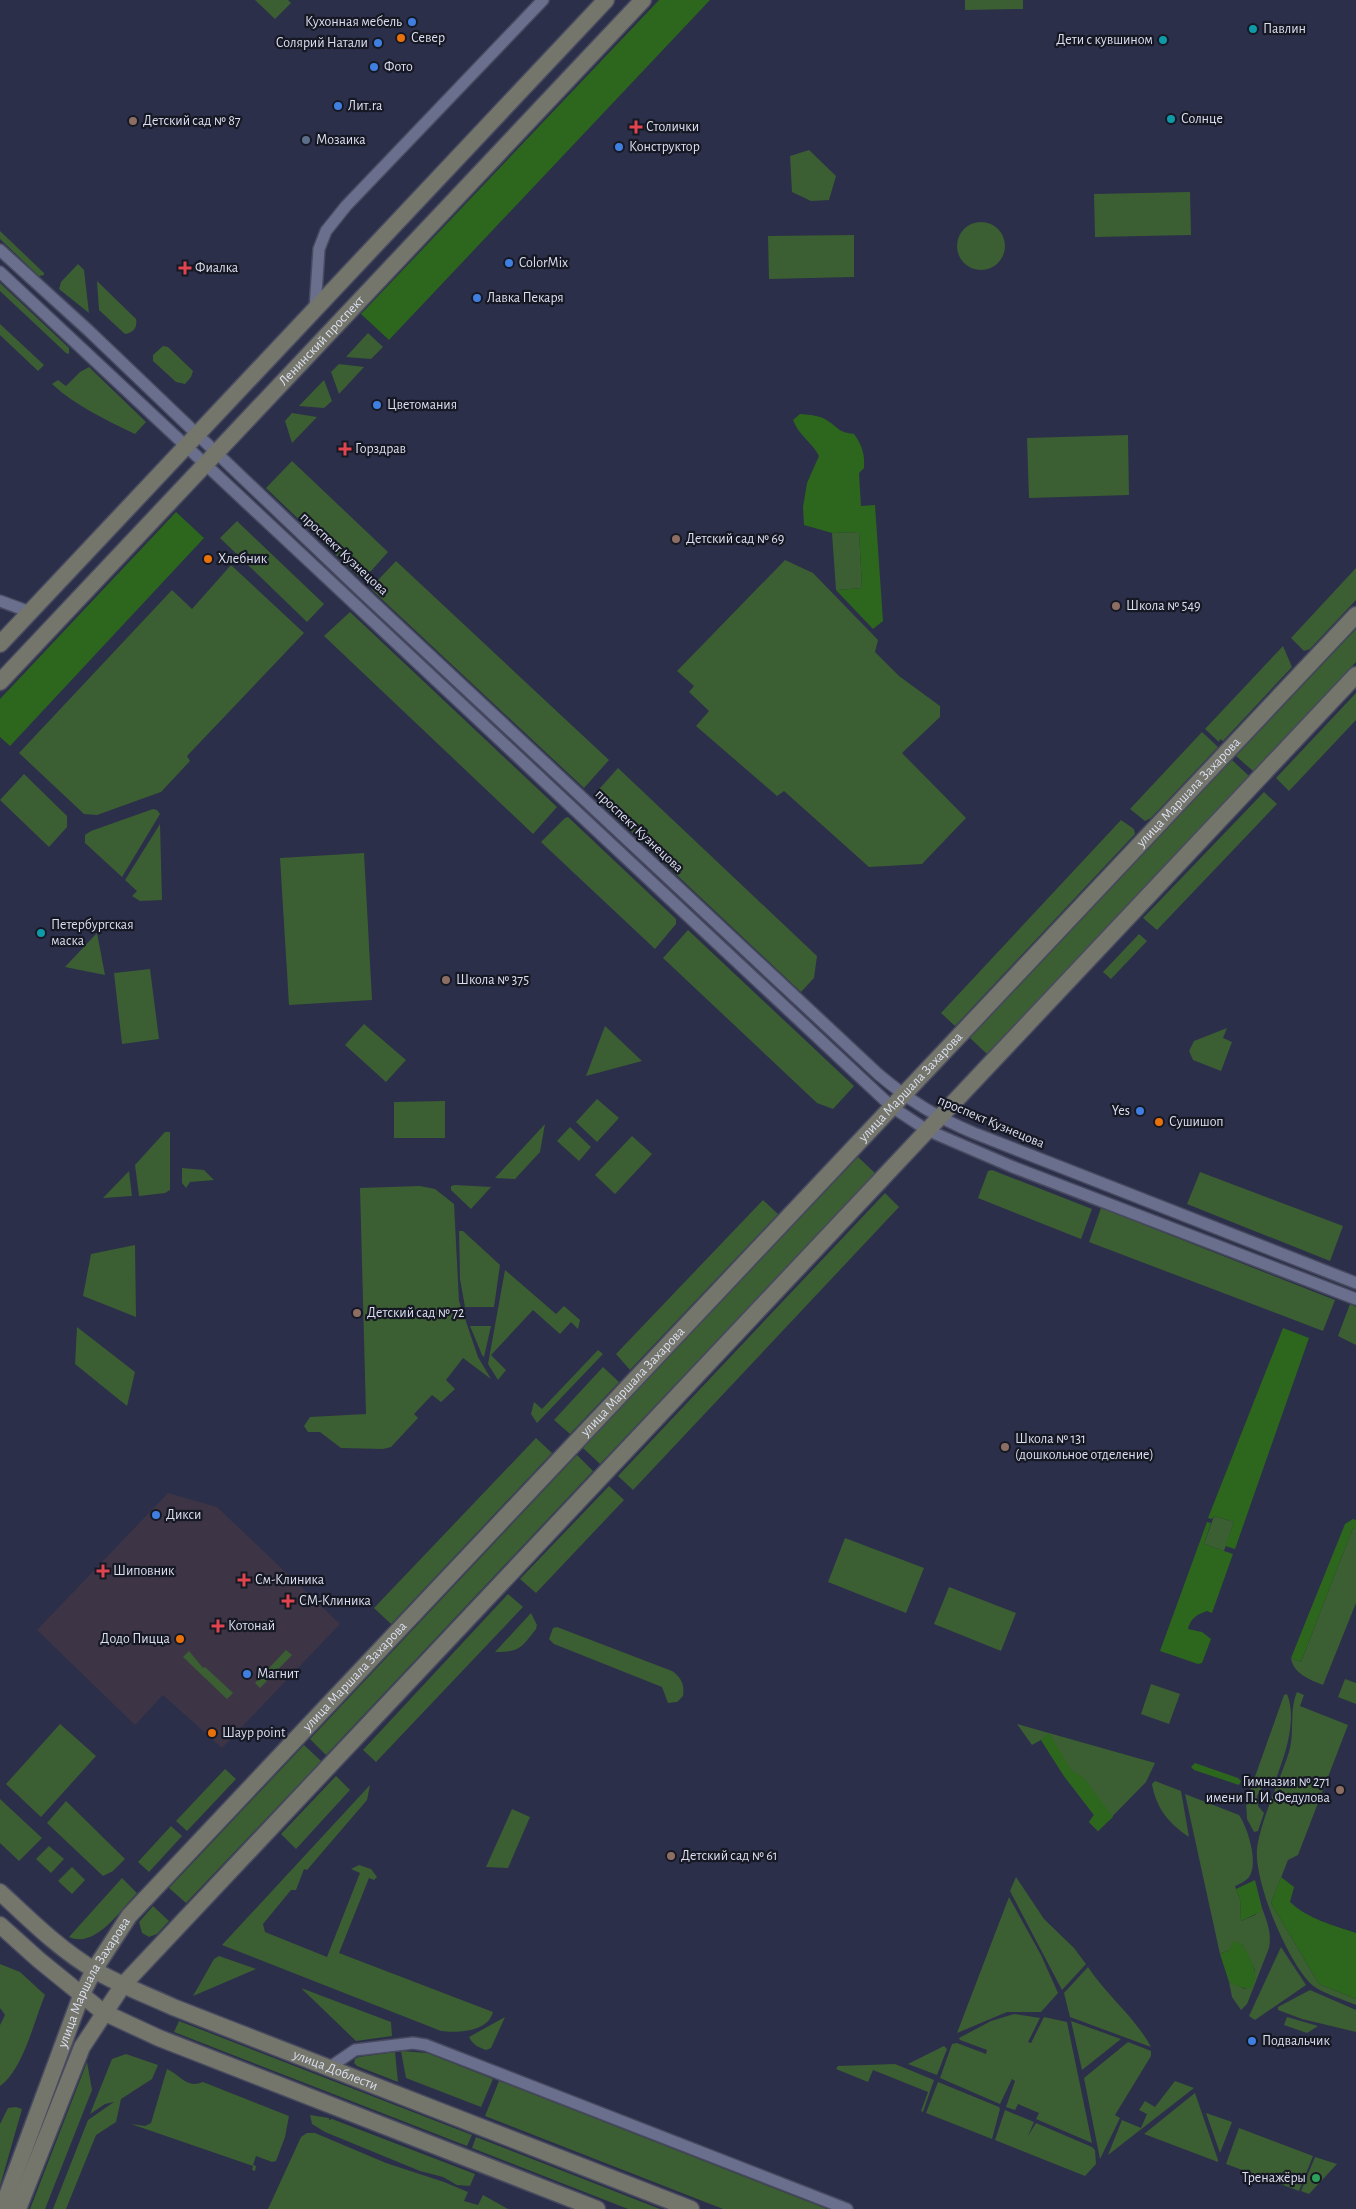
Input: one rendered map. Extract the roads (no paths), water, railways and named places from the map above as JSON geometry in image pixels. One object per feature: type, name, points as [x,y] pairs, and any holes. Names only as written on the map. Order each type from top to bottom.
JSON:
[{"type":"street","points":[[315,309],[319,249],[326,231],[346,206],[543,0]]},
{"type":"street","name":"Ленинский проспект","points":[[0,644],[606,0]]},
{"type":"street","name":"Ленинский проспект","points":[[0,682],[643,0]]},
{"type":"street","name":"проспект Кузнецова","points":[[0,250],[88,330],[191,441],[898,1101],[933,1124],[1013,1166],[1356,1299]]},
{"type":"street","name":"проспект Кузнецова","points":[[0,272],[211,459],[726,933],[878,1074],[898,1101],[933,1124],[1356,1283]]},
{"type":"street","points":[[0,601],[6,605],[30,612]]},
{"type":"street","name":"улица Маршала Захарова","points":[[2,2209],[81,1996],[94,1970],[129,1916],[1356,615]]},
{"type":"street","name":"улица Маршала Захарова","points":[[18,2209],[82,2047],[103,2012],[123,1985],[1356,675]]},
{"type":"street","name":"улица Доблести","points":[[0,1892],[56,1942],[94,1970],[123,1985],[172,2007],[691,2209]]},
{"type":"street","points":[[0,1925],[81,1996],[103,2012],[159,2038],[597,2209]]},
{"type":"street","points":[[330,2067],[355,2050],[413,2042],[426,2045],[847,2209]]},
{"type":"place","name":"Кухонная мебель","points":[[412,22]]},
{"type":"place","name":"Павлин","points":[[1253,29]]},
{"type":"place","name":"Север","points":[[401,38]]},
{"type":"place","name":"Дети с кувшином","points":[[1163,40]]},
{"type":"place","name":"Солярий Натали","points":[[378,43]]},
{"type":"place","name":"Фото","points":[[374,67]]},
{"type":"place","name":"Лит.ra","points":[[338,106]]},
{"type":"place","name":"Солнце","points":[[1171,119]]},
{"type":"place","name":"Детский сад № 87","points":[[133,121]]},
{"type":"place","name":"Столички","points":[[636,127]]},
{"type":"place","name":"Мозаика","points":[[306,140]]},
{"type":"place","name":"Конструктор","points":[[619,147]]},
{"type":"place","name":"ColorMix","points":[[509,263]]},
{"type":"place","name":"Фиалка","points":[[185,268]]},
{"type":"place","name":"Лавка Пекаря","points":[[477,298]]},
{"type":"place","name":"Цветомания","points":[[377,405]]},
{"type":"place","name":"Горздрав","points":[[345,449]]},
{"type":"place","name":"Детский сад № 69","points":[[676,539]]},
{"type":"place","name":"Хлебник","points":[[208,559]]},
{"type":"place","name":"Школа № 549","points":[[1116,606]]},
{"type":"place","name":"Петербургская маска","points":[[41,933]]},
{"type":"place","name":"Школа № 375","points":[[446,980]]},
{"type":"place","name":"Yes","points":[[1140,1111]]},
{"type":"place","name":"Сушишоп","points":[[1159,1122]]},
{"type":"place","name":"Детский сад № 72","points":[[357,1313]]},
{"type":"place","name":"Школа № 131 (дошкольное отделение)","points":[[1005,1447]]},
{"type":"place","name":"Дикси","points":[[156,1515]]},
{"type":"place","name":"Шиповник","points":[[103,1571]]},
{"type":"place","name":"См-Клиника","points":[[244,1580]]},
{"type":"place","name":"СМ-Клиника","points":[[288,1601]]},
{"type":"place","name":"Котонай","points":[[218,1626]]},
{"type":"place","name":"Додо Пицца","points":[[180,1639]]},
{"type":"place","name":"Магнит","points":[[247,1674]]},
{"type":"place","name":"Шаур point","points":[[212,1733]]},
{"type":"place","name":"Гимназия № 271 имени П. И. Федулова","points":[[1340,1790]]},
{"type":"place","name":"Детский сад № 61","points":[[671,1856]]},
{"type":"place","name":"Подвальчик","points":[[1252,2041]]},
{"type":"place","name":"Тренажёры","points":[[1316,2178]]}]
